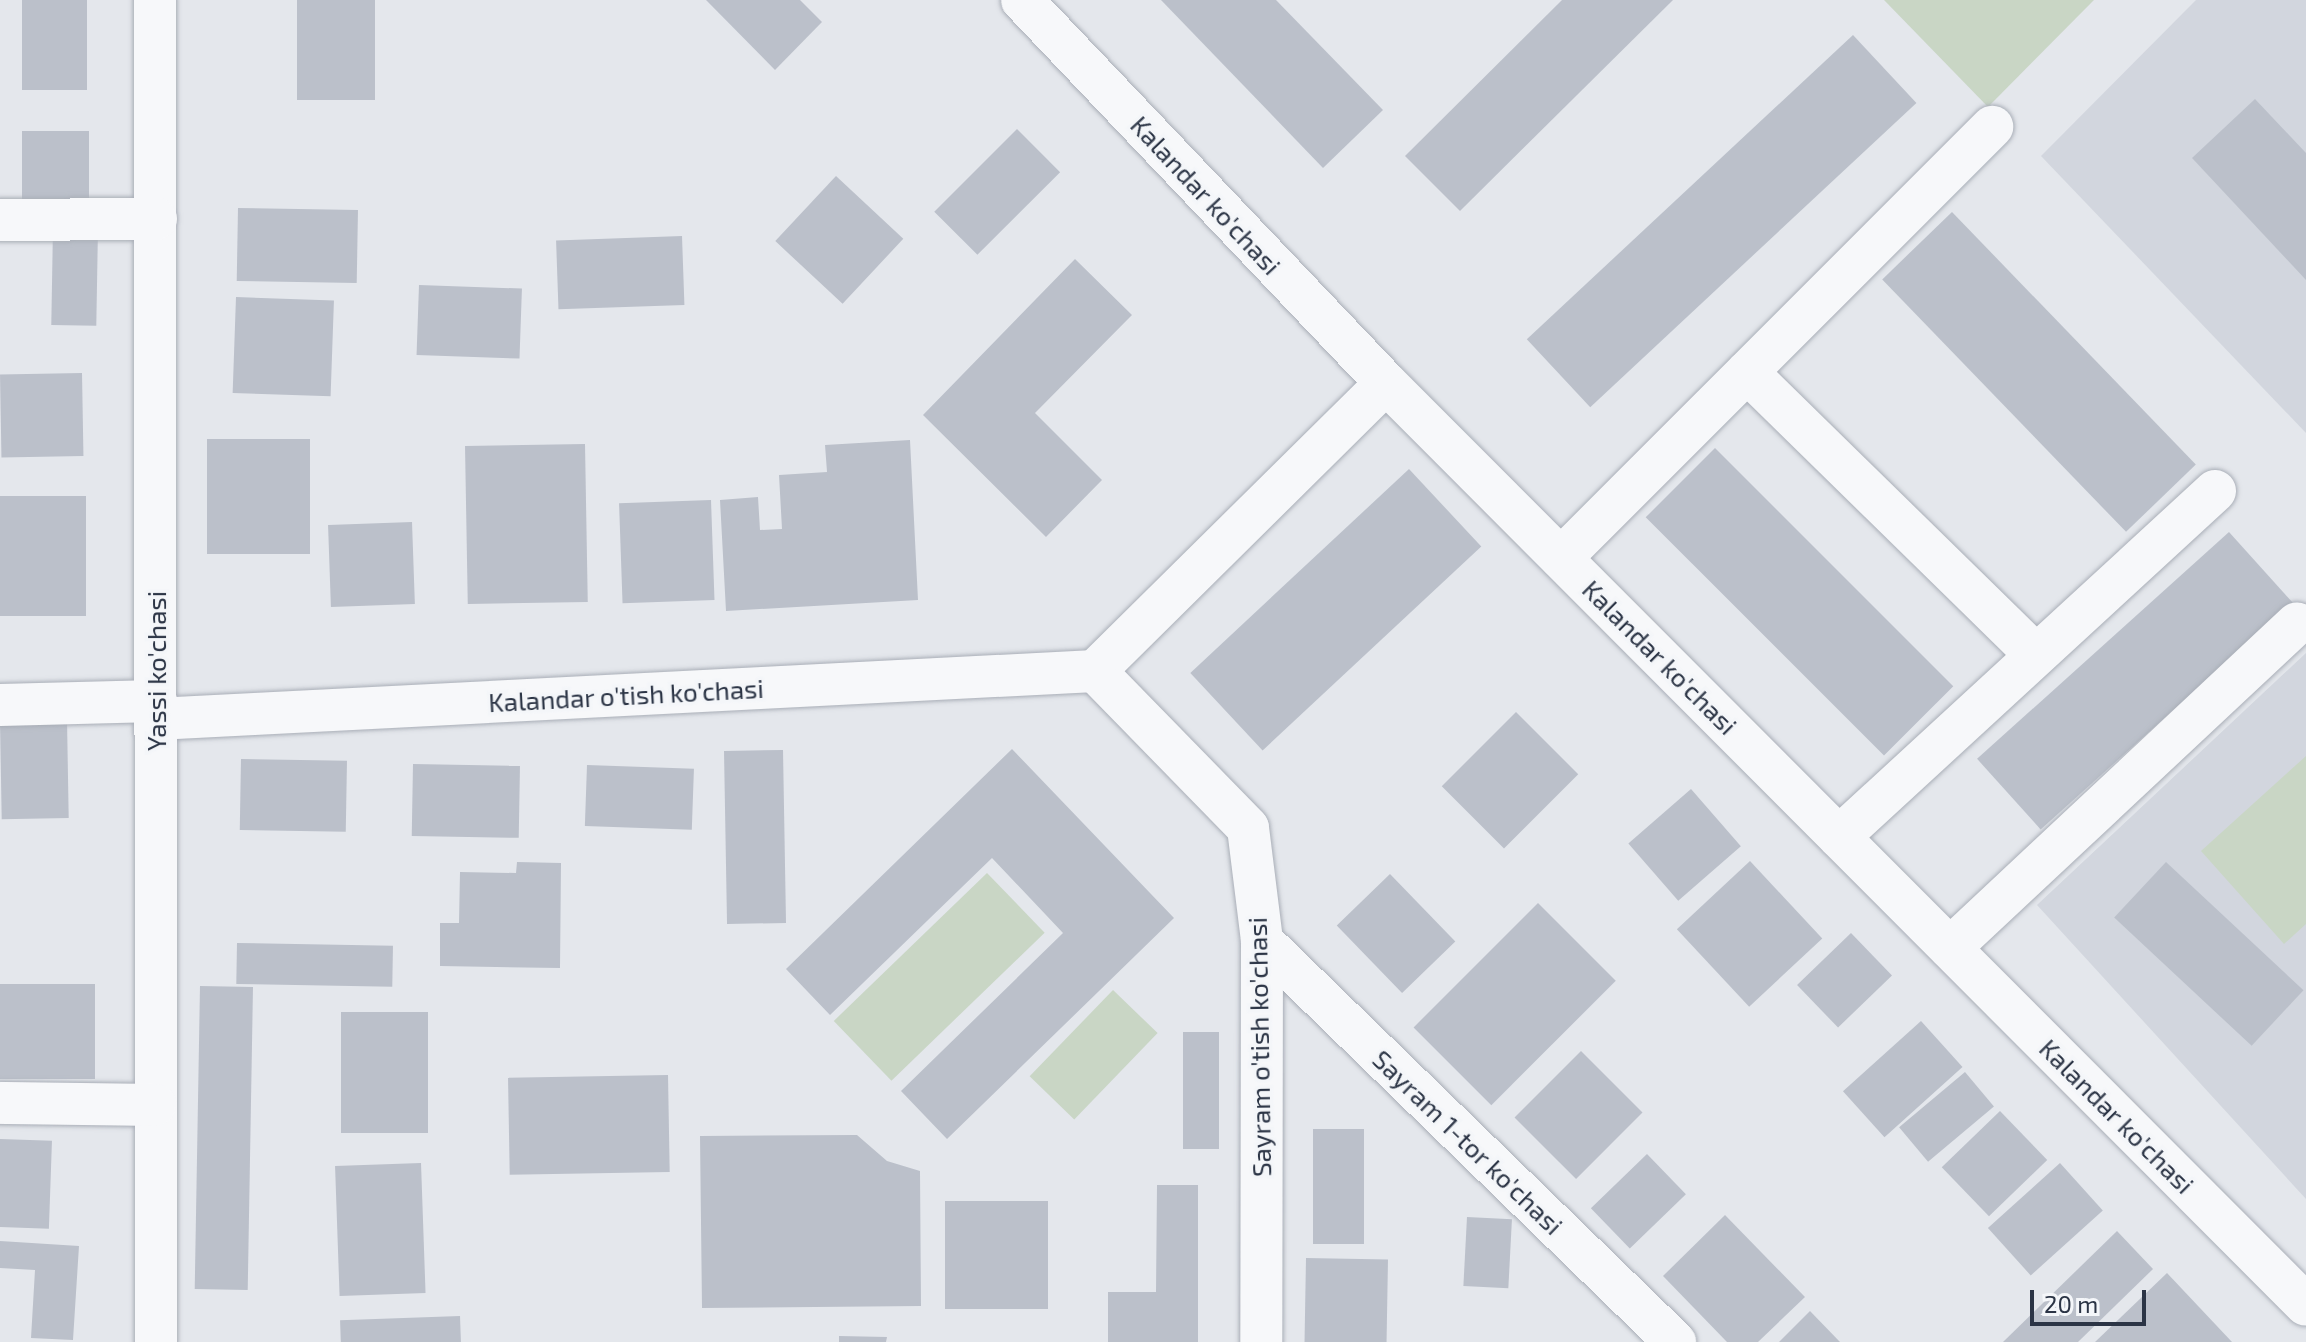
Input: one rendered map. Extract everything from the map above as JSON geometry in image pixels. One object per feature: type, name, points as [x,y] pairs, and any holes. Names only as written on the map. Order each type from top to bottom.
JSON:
[{"type":"street","name":"Yassi ko'chasi","points":[[155,0],[156,1342]]},
{"type":"street","name":"Kalandar ko'chasi","points":[[1022,0],[1386,383],[2306,1305]]},
{"type":"street","points":[[1561,558],[1992,127]]},
{"type":"street","points":[[0,220],[156,219]]},
{"type":"street","points":[[1747,372],[2036,655]]},
{"type":"street","points":[[1095,671],[1386,383]]},
{"type":"street","points":[[1839,837],[2215,491]]},
{"type":"street","points":[[1950,948],[2297,623]]},
{"type":"street","name":"Kalandar o'tish ko'chasi","points":[[0,705],[156,710],[1095,671]]},
{"type":"street","name":"Sayram o'tish ko'chasi","points":[[1095,671],[1248,828],[1262,941],[1261,1342]]},
{"type":"street","name":"Sayram 1-tor ko'chasi","points":[[1262,941],[1675,1342]]},
{"type":"street","points":[[0,1103],[155,1105]]},
{"type":"shaded area","points":[[2196,0],[2306,0],[2306,433],[2041,156]]},
{"type":"shaded area","points":[[2306,653],[2306,1199],[2037,905]]},
{"type":"green space","points":[[1884,0],[2094,0],[1988,107]]},
{"type":"green space","points":[[2306,756],[2306,924],[2284,944],[2201,851]]},
{"type":"green space","points":[[987,873],[1045,933],[891,1081],[834,1021]]},
{"type":"green space","points":[[1113,990],[1158,1033],[1074,1119],[1030,1076]]},
{"type":"building","points":[[22,0],[87,0],[87,90],[22,90]]},
{"type":"building","points":[[297,0],[375,0],[375,100],[297,100]]},
{"type":"building","points":[[706,0],[800,0],[822,22],[775,70]]},
{"type":"building","points":[[1161,0],[1276,0],[1383,110],[1323,168]]},
{"type":"building","points":[[1562,0],[1673,0],[1460,211],[1405,156]]},
{"type":"building","points":[[1853,35],[1916,103],[1590,407],[1527,339]]},
{"type":"building","points":[[2255,99],[2306,153],[2306,280],[2192,158]]},
{"type":"building","points":[[1017,129],[1060,172],[977,255],[934,212]]},
{"type":"building","points":[[22,131],[89,131],[89,200],[22,200]]},
{"type":"building","points":[[836,176],[903,239],[843,304],[775,241]]},
{"type":"building","points":[[238,208],[358,210],[357,283],[237,281]]},
{"type":"building","points":[[1952,212],[2196,464],[2126,532],[1882,279]]},
{"type":"building","points":[[53,227],[98,228],[96,326],[51,325]]},
{"type":"building","points":[[682,236],[684,305],[558,309],[556,240]]},
{"type":"building","points":[[1075,259],[1132,315],[1035,413],[1102,480],[1046,537],[923,415]]},
{"type":"building","points":[[419,285],[522,289],[519,359],[417,355]]},
{"type":"building","points":[[236,297],[334,300],[331,396],[233,393]]},
{"type":"building","points":[[82,373],[83,456],[1,457],[0,374]]},
{"type":"building","points":[[207,439],[310,439],[310,554],[207,554]]},
{"type":"building","points":[[910,440],[918,600],[726,611],[720,500],[758,497],[760,530],[782,529],[779,475],[827,472],[825,445]]},
{"type":"building","points":[[585,444],[588,602],[468,604],[465,446]]},
{"type":"building","points":[[1715,448],[1953,686],[1884,756],[1646,517]]},
{"type":"building","points":[[1409,469],[1481,547],[1263,750],[1190,673]]},
{"type":"building","points":[[0,496],[86,496],[86,616],[0,616]]},
{"type":"building","points":[[711,500],[714,600],[623,603],[619,503]]},
{"type":"building","points":[[412,522],[415,604],[331,607],[328,525]]},
{"type":"building","points":[[2229,532],[2293,603],[2041,829],[1977,759]]},
{"type":"building","points":[[1516,712],[1578,774],[1504,848],[1442,786]]},
{"type":"building","points":[[67,720],[69,818],[2,819],[0,721]]},
{"type":"building","points":[[1012,749],[1174,918],[947,1139],[901,1091],[1063,933],[992,858],[830,1015],[786,969]]},
{"type":"building","points":[[783,750],[786,923],[727,924],[724,751]]},
{"type":"building","points":[[241,759],[347,761],[346,832],[240,830]]},
{"type":"building","points":[[413,764],[520,766],[519,838],[412,836]]},
{"type":"building","points":[[587,765],[694,769],[692,830],[585,826]]},
{"type":"building","points":[[1691,789],[1741,846],[1678,901],[1628,843]]},
{"type":"building","points":[[1750,861],[1822,939],[1749,1007],[1677,929]]},
{"type":"building","points":[[517,862],[561,863],[560,968],[440,966],[440,923],[459,923],[460,872],[516,873]]},
{"type":"building","points":[[2166,862],[2303,990],[2252,1046],[2114,918]]},
{"type":"building","points":[[1390,874],[1455,942],[1402,993],[1337,925]]},
{"type":"building","points":[[1538,903],[1616,981],[1491,1105],[1414,1027]]},
{"type":"building","points":[[1851,933],[1892,975],[1838,1028],[1797,985]]},
{"type":"building","points":[[237,943],[393,946],[392,987],[236,984]]},
{"type":"building","points":[[0,984],[95,984],[95,1079],[0,1079]]},
{"type":"building","points":[[200,986],[253,987],[248,1290],[195,1289]]},
{"type":"building","points":[[341,1012],[428,1012],[428,1133],[341,1133]]},
{"type":"building","points":[[1921,1021],[1962,1067],[1884,1137],[1843,1091]]},
{"type":"building","points":[[1183,1032],[1219,1032],[1219,1149],[1183,1149]]},
{"type":"building","points":[[1581,1051],[1643,1113],[1576,1179],[1515,1117]]},
{"type":"building","points":[[1965,1072],[1994,1106],[1928,1162],[1899,1127]]},
{"type":"building","points":[[668,1075],[670,1172],[510,1175],[508,1078]]},
{"type":"building","points":[[2000,1111],[2047,1160],[1989,1216],[1942,1167]]},
{"type":"building","points":[[1313,1129],[1364,1129],[1364,1244],[1313,1244]]},
{"type":"building","points":[[857,1135],[887,1161],[920,1171],[921,1306],[702,1308],[700,1136]]},
{"type":"building","points":[[0,1139],[52,1141],[49,1229],[0,1227]]},
{"type":"building","points":[[1647,1154],[1686,1194],[1630,1248],[1591,1208]]},
{"type":"building","points":[[421,1163],[426,1293],[340,1296],[335,1166]]},
{"type":"building","points":[[2060,1163],[2103,1211],[2031,1275],[1988,1228]]},
{"type":"building","points":[[1157,1185],[1198,1185],[1198,1342],[1108,1342],[1108,1292],[1156,1292]]},
{"type":"building","points":[[945,1201],[1048,1201],[1048,1309],[945,1309]]},
{"type":"building","points":[[1725,1215],[1805,1297],[1758,1342],[1727,1342],[1663,1276]]},
{"type":"building","points":[[1467,1217],[1512,1219],[1508,1288],[1463,1286]]},
{"type":"building","points":[[2117,1231],[2153,1269],[2078,1342],[2003,1342]]},
{"type":"building","points":[[0,1241],[79,1246],[73,1340],[31,1338],[35,1270],[0,1268]]},
{"type":"building","points":[[1306,1258],[1388,1259],[1387,1342],[1305,1342]]},
{"type":"building","points":[[2167,1273],[2232,1342],[2095,1342]]},
{"type":"building","points":[[1810,1311],[1840,1342],[1779,1342]]},
{"type":"building","points":[[460,1316],[461,1342],[341,1342],[340,1320]]},
{"type":"building","points":[[839,1336],[887,1337],[886,1342],[839,1342]]}]
